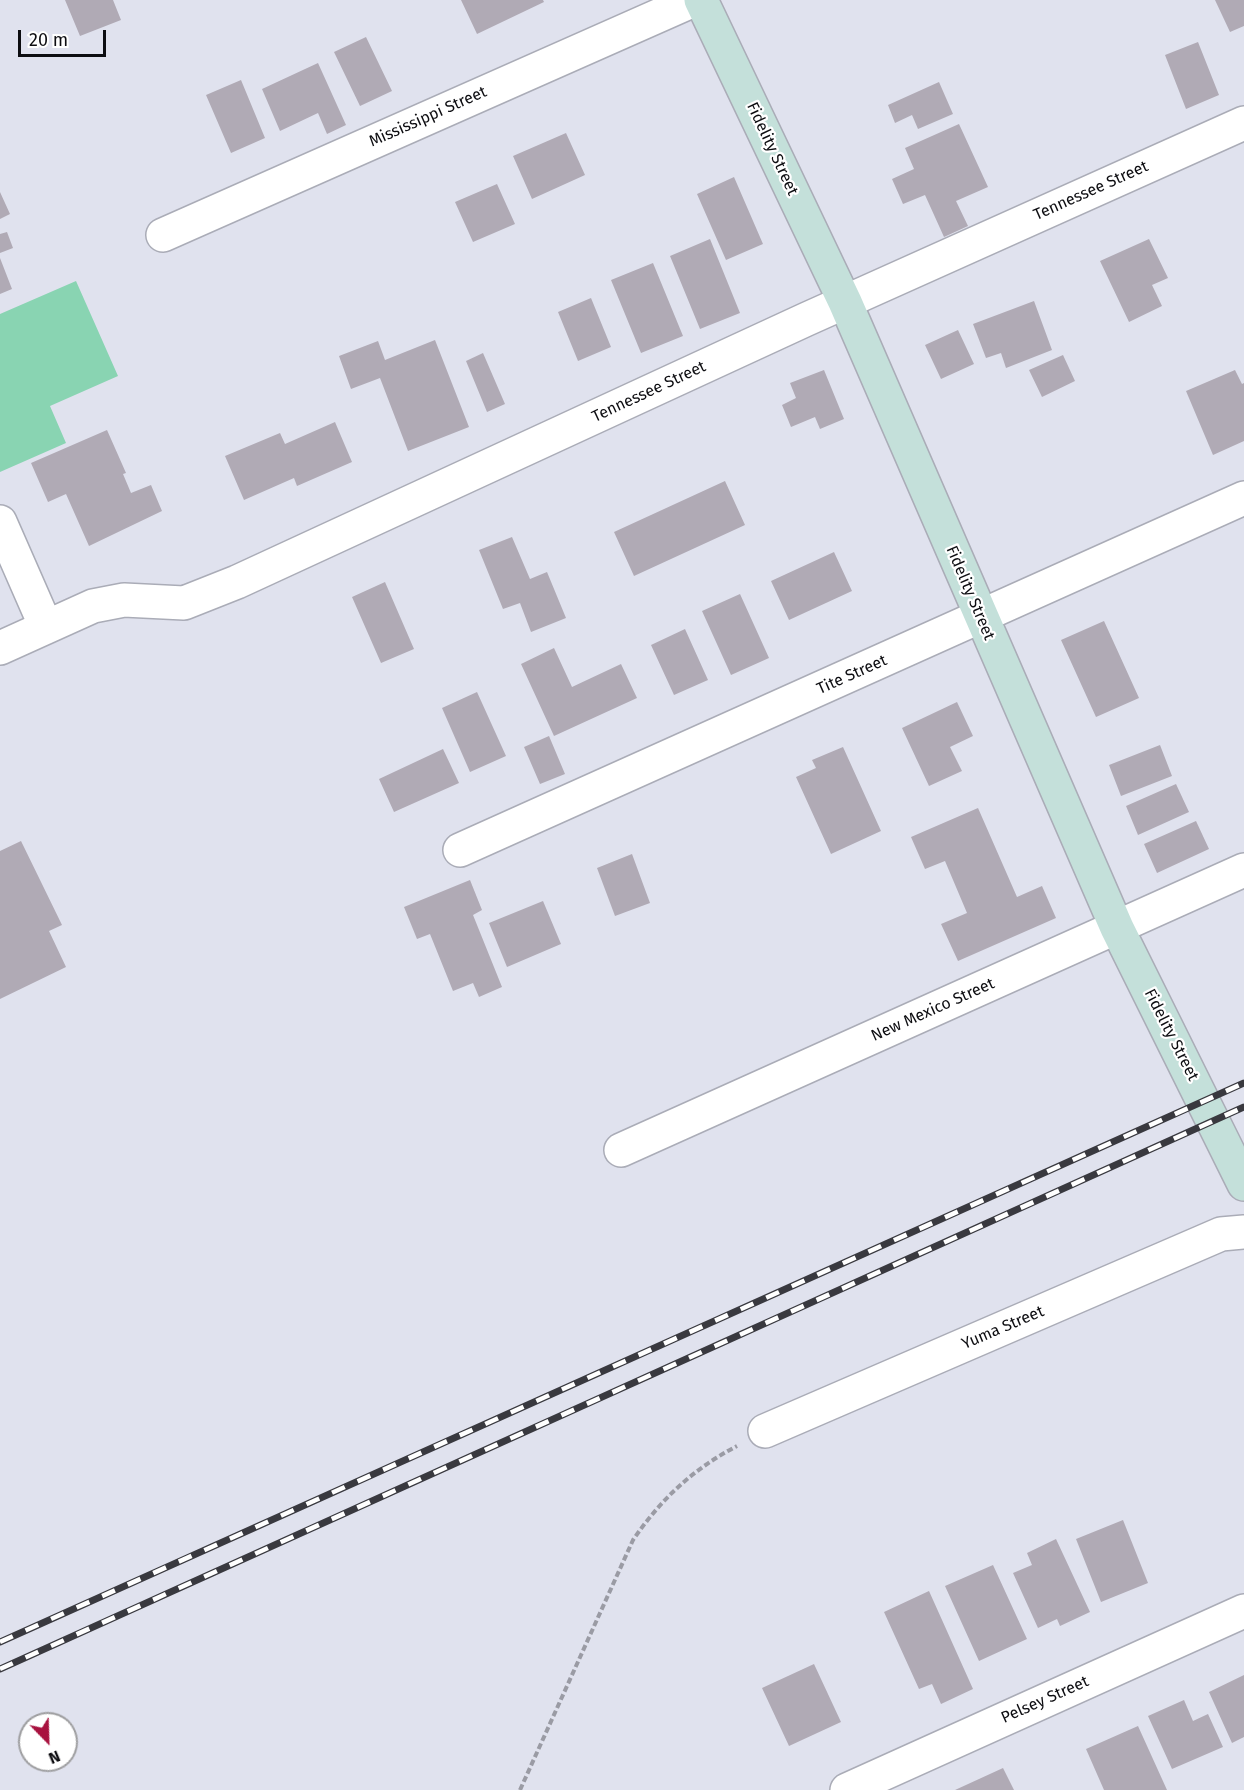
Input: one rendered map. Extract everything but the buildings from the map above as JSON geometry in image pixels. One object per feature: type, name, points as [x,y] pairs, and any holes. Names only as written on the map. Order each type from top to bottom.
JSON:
[{"type":"main road","name":"Fidelity Street","points":[[701,0],[845,302],[980,618],[1117,928],[1244,1184]]},
{"type":"street","name":"Mississippi Street","points":[[163,235],[694,0]]},
{"type":"street","name":"Tennessee Street","points":[[0,648],[93,606],[124,600],[184,603],[237,582],[845,302],[1244,123]]},
{"type":"street","name":"Tite Street","points":[[460,850],[1244,498]]},
{"type":"street","points":[[0,522],[46,627]]},
{"type":"street","name":"New Mexico Street","points":[[621,1150],[1244,870]]},
{"type":"street","name":"Yuma Street","points":[[765,1431],[1221,1234],[1244,1232]]},
{"type":"street","name":"Pelsey Street","points":[[847,1790],[1244,1611]]},
{"type":"path","points":[[520,1790],[633,1540],[654,1509],[686,1480],[720,1455],[765,1431]]},
{"type":"green space","points":[[76,281],[118,376],[50,406],[66,443],[0,472],[0,314]]},
{"type":"railway","points":[[0,1642],[1244,1083]]},
{"type":"railway","points":[[0,1669],[1244,1107]]}]
